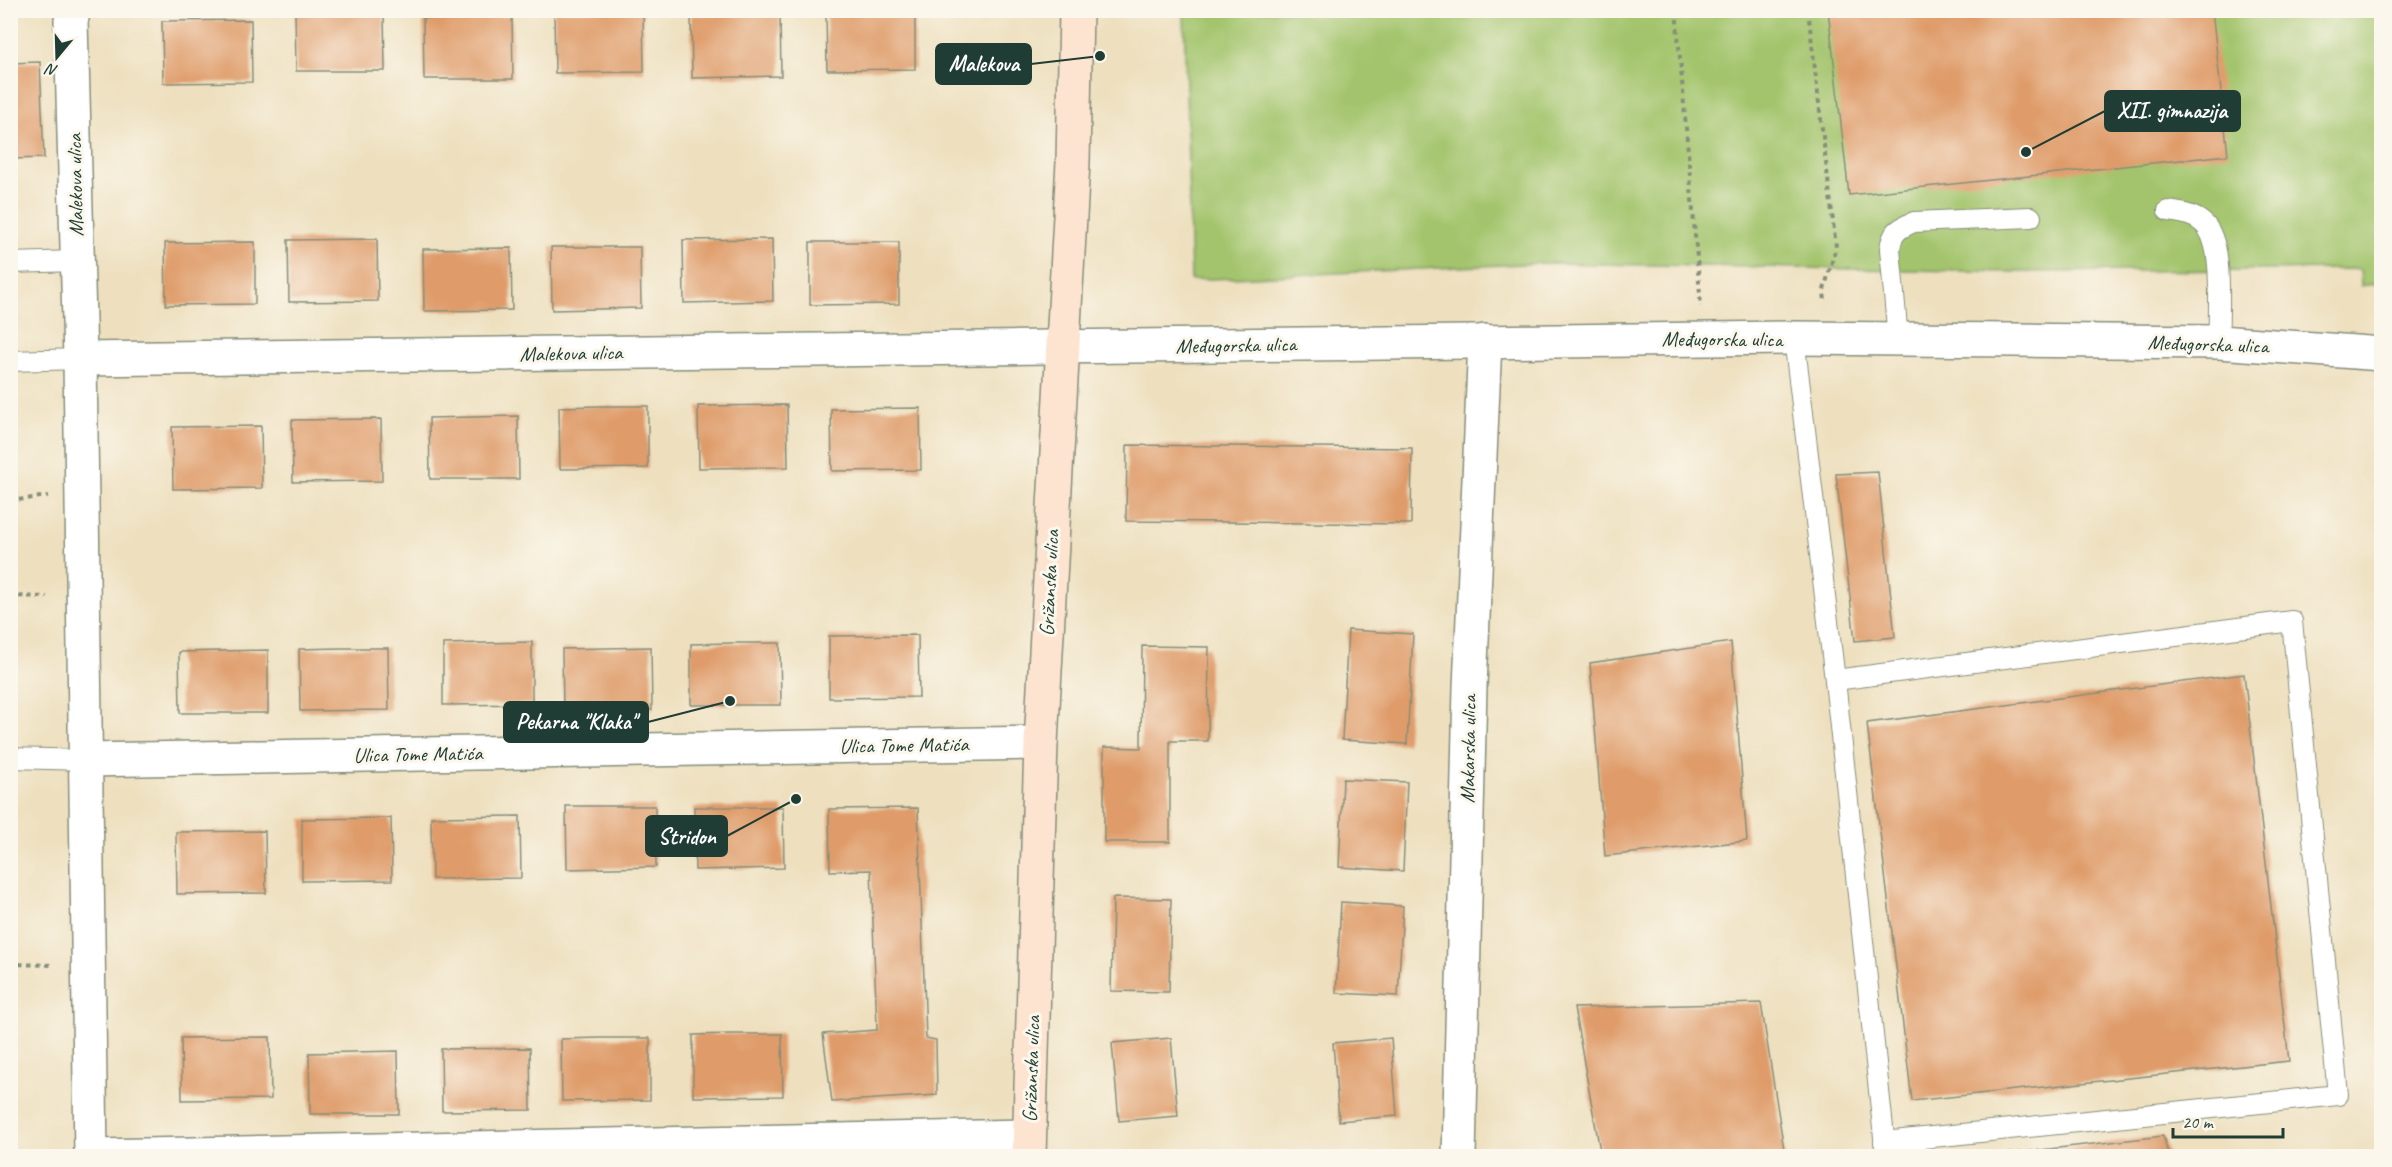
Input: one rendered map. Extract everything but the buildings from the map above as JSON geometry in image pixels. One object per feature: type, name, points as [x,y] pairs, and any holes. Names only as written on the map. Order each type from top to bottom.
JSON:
[{"type":"street","name":"Malekova ulica","points":[[74,10],[71,21],[80,359],[1062,348]]},
{"type":"street","name":"Grižanska ulica","points":[[1029,1146],[1041,743],[1073,162],[1076,10]]},
{"type":"street","name":"Međugorska ulica","points":[[1062,348],[1794,338],[2219,342],[2382,354]]},
{"type":"street","name":"Makarska ulica","points":[[1459,1156],[1470,687],[1485,341]]},
{"type":"street","points":[[80,359],[91,1156]]},
{"type":"street","name":"Ulica Tome Matića","points":[[86,760],[1041,743]]},
{"type":"street","points":[[96,1156],[1029,1146]]},
{"type":"lane","points":[[2168,211],[2190,215],[2204,224],[2213,237],[2217,255],[2219,342]]},
{"type":"lane","points":[[1898,339],[1890,249],[1892,236],[1899,228],[1914,222],[2031,217]]},
{"type":"lane","points":[[10,263],[77,261]]},
{"type":"lane","points":[[1794,338],[1835,680],[1885,1149],[2338,1095],[2292,621],[1835,680]]},
{"type":"lane","name":"Malekova ulica","points":[[10,361],[80,359]]},
{"type":"lane","name":"Ulica Tome Matića","points":[[10,758],[86,760]]},
{"type":"path","points":[[1676,10],[1702,313]]},
{"type":"path","points":[[1808,10],[1836,247],[1824,290],[1825,310]]},
{"type":"path","points":[[10,501],[54,495]]},
{"type":"path","points":[[10,596],[55,597]]},
{"type":"path","points":[[10,964],[88,965]]},
{"type":"green space","points":[[1184,11],[2381,11],[2381,283],[2361,286],[2360,270],[2351,269],[2015,272],[1543,263],[1191,280]]},
{"type":"place","name":"Malekova","points":[[1100,56]]},
{"type":"place","name":"XII. gimnazija","points":[[2026,152]]},
{"type":"place","name":"Pekarna \"Klaka\"","points":[[730,701]]},
{"type":"place","name":"Stridon","points":[[796,799]]}]
